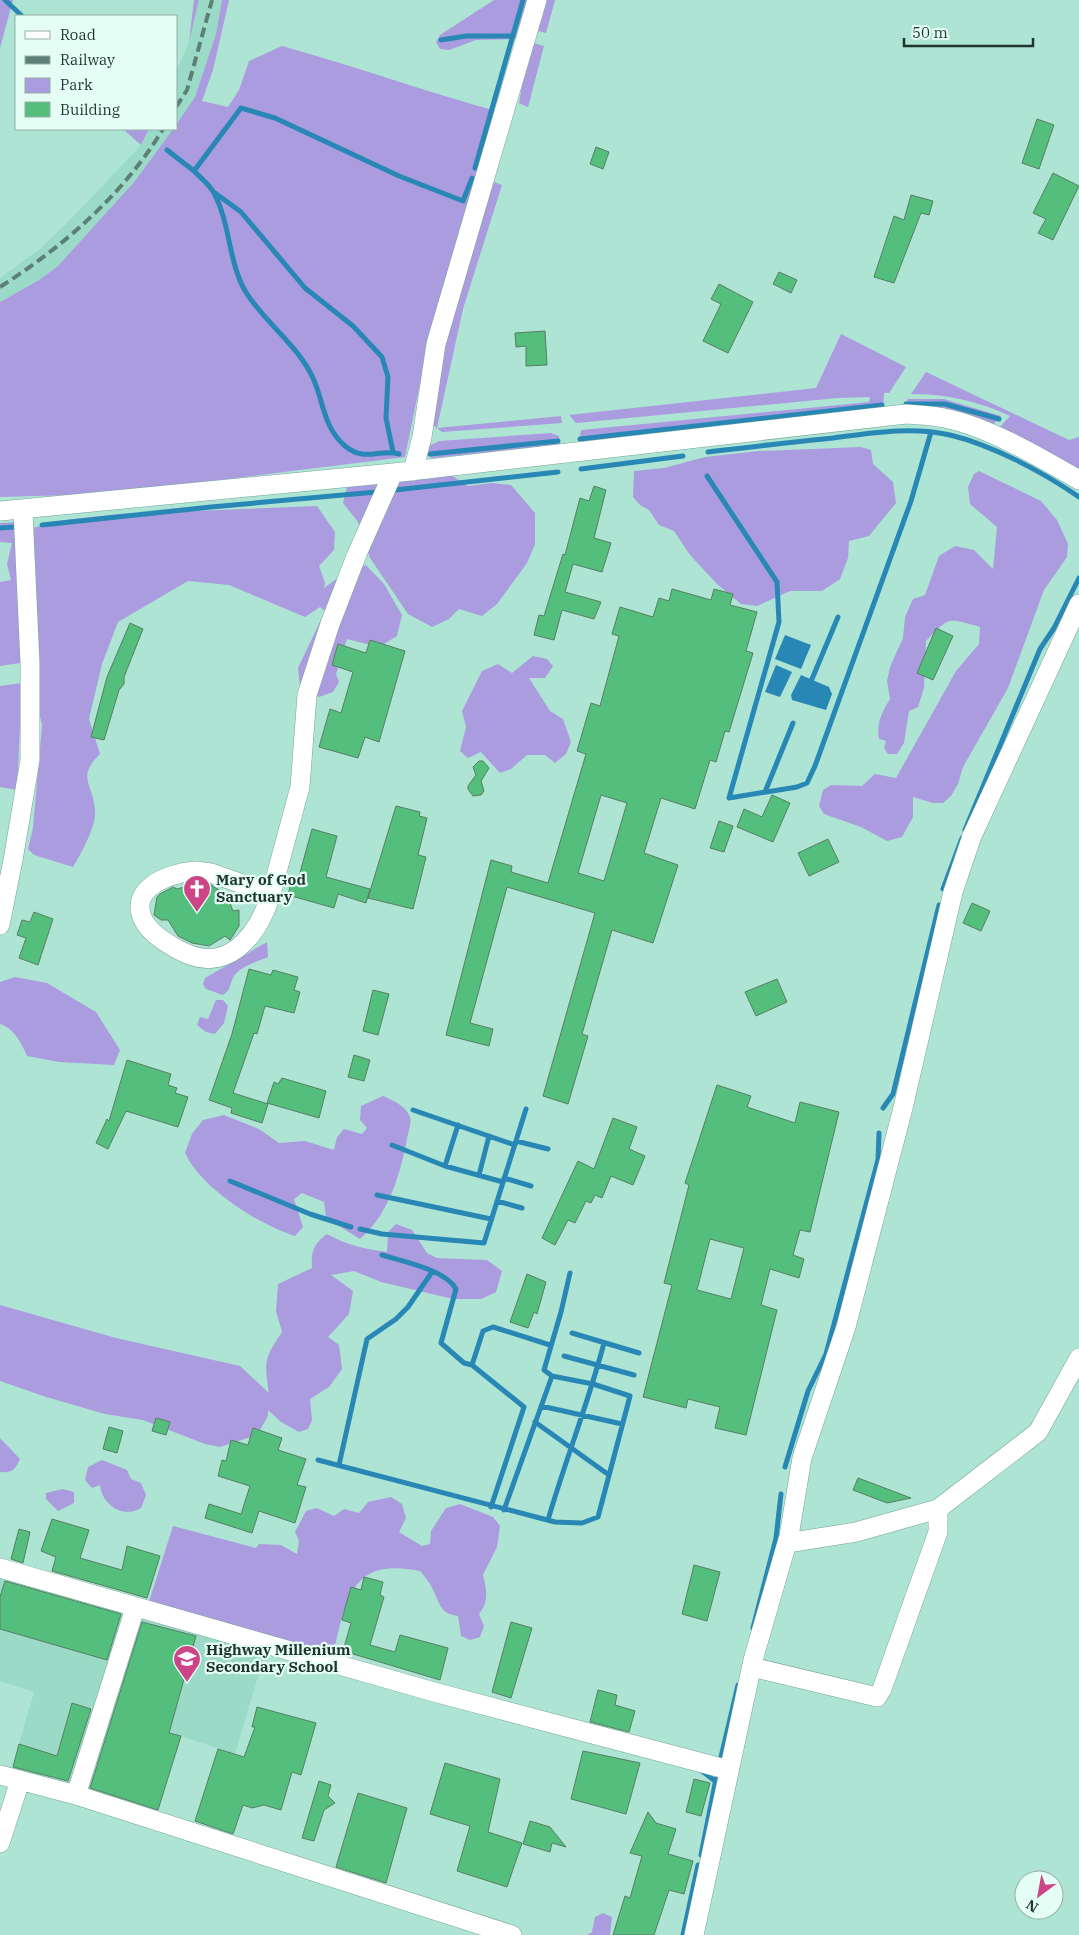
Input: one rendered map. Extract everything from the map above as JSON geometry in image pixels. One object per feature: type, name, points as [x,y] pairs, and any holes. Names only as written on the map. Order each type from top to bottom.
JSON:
[{"type":"street","points":[[413,471],[422,437],[436,344],[537,0]]},
{"type":"street","points":[[0,511],[23,511],[413,471],[906,414],[945,418],[991,434],[1049,462],[1079,480]]},
{"type":"street","points":[[272,894],[211,873],[184,872],[157,881],[149,887],[142,898],[141,910],[144,922],[158,938],[188,955],[211,959],[229,955],[243,944],[265,915],[272,894],[300,787],[307,695],[336,606],[393,473]]},
{"type":"street","points":[[0,925],[14,860],[30,760],[30,663],[23,511]]},
{"type":"street","points":[[694,1935],[752,1666],[787,1543],[802,1458],[846,1327],[903,1108],[953,892],[972,836],[1079,604]]},
{"type":"street","points":[[787,1543],[856,1532],[938,1509],[1038,1432],[1079,1358]]},
{"type":"street","points":[[752,1666],[877,1697],[882,1689],[938,1532],[938,1509]]},
{"type":"street","points":[[0,1568],[134,1608],[442,1694],[729,1770]]},
{"type":"street","points":[[76,1795],[134,1608]]},
{"type":"street","points":[[0,1775],[76,1795],[512,1935]]},
{"type":"street","points":[[0,1843],[20,1781]]},
{"type":"shaded area","points":[[199,0],[222,0],[216,34],[195,97],[178,122],[178,67],[189,42]]},
{"type":"shaded area","points":[[148,130],[172,130],[135,181],[58,266],[39,280],[0,302],[0,278],[41,248],[141,145]]},
{"type":"shaded area","points":[[0,1576],[126,1615],[74,1789],[11,1771],[34,1692],[0,1681]]},
{"type":"shaded area","name":"Highway Millenium Secondary School","points":[[135,1617],[265,1653],[235,1754],[181,1736],[156,1815],[84,1793]]},
{"type":"green space","points":[[0,0],[13,0],[0,48]]},
{"type":"green space","points":[[194,0],[199,0],[189,42]]},
{"type":"green space","points":[[222,0],[229,0],[213,70],[202,101],[228,107],[239,90],[249,61],[282,46],[496,111],[425,359],[405,457],[108,494],[0,497],[0,302],[39,280],[58,266],[135,181],[172,130],[178,130],[178,122],[195,97],[216,34]]},
{"type":"green space","points":[[494,0],[528,0],[518,39],[476,40],[449,50],[440,49],[436,42],[440,35]]},
{"type":"green space","points":[[542,0],[555,0],[546,33],[534,30]]},
{"type":"green space","points":[[530,42],[544,46],[528,107],[519,103]]},
{"type":"green space","points":[[124,130],[148,130],[141,145]]},
{"type":"green space","points":[[494,182],[502,185],[463,309],[437,428],[561,416],[562,423],[442,432],[429,422],[445,333],[465,263]]},
{"type":"green space","points":[[841,334],[906,367],[889,393],[884,393],[883,409],[579,443],[581,430],[869,402],[870,397],[838,398],[576,423],[569,415],[816,388]]},
{"type":"green space","points":[[926,372],[1069,440],[1079,437],[1079,469],[999,428],[1010,416],[962,399],[937,395],[911,394]]},
{"type":"green space","points":[[908,399],[944,399],[1001,416],[993,425],[909,407],[906,404]]},
{"type":"green space","points":[[551,433],[559,436],[560,445],[433,458],[428,456],[429,446],[439,441]]},
{"type":"green space","points":[[861,447],[871,450],[873,464],[893,482],[896,503],[869,536],[849,541],[848,558],[840,579],[822,591],[790,591],[757,606],[741,604],[717,584],[690,555],[674,531],[659,525],[649,510],[640,505],[633,497],[634,471],[664,468],[705,457],[759,451]]},
{"type":"green space","points":[[979,471],[1041,501],[1057,520],[1068,544],[1067,557],[1044,590],[1008,688],[963,767],[958,784],[951,796],[943,803],[933,803],[913,797],[913,817],[902,837],[887,841],[861,827],[824,814],[819,806],[823,790],[831,785],[862,786],[875,774],[896,778],[956,671],[979,644],[980,627],[955,621],[945,623],[926,641],[924,688],[918,707],[909,711],[904,743],[897,754],[888,754],[884,748],[886,741],[879,739],[879,723],[890,699],[887,681],[890,667],[903,638],[905,617],[913,599],[925,595],[939,556],[955,546],[974,550],[993,569],[997,527],[970,504],[968,487],[974,474]]},
{"type":"green space","points":[[448,473],[468,486],[492,483],[511,485],[535,513],[535,544],[527,563],[497,604],[482,616],[459,609],[449,619],[432,627],[408,614],[370,558],[358,522],[343,503],[347,487],[354,482]]},
{"type":"green space","points":[[317,506],[335,532],[334,550],[319,566],[325,583],[324,588],[339,577],[366,565],[384,584],[402,615],[397,636],[379,647],[347,639],[336,674],[339,682],[333,692],[319,697],[300,686],[298,668],[325,611],[320,607],[305,617],[229,585],[188,581],[118,622],[102,664],[89,719],[100,754],[93,762],[87,775],[94,801],[94,823],[73,867],[34,855],[28,849],[33,828],[42,725],[20,635],[20,663],[0,666],[0,582],[11,580],[7,564],[12,543],[0,542],[0,523],[20,522],[32,528],[65,520],[119,514]]},
{"type":"green space","points":[[533,656],[547,659],[553,666],[545,678],[529,678],[550,711],[563,719],[571,742],[566,754],[555,763],[545,755],[527,755],[511,769],[500,773],[481,752],[468,758],[460,751],[466,727],[462,711],[482,671],[498,664],[512,673]]},
{"type":"green space","points":[[22,683],[17,790],[0,787],[0,686]]},
{"type":"green space","points":[[267,942],[268,957],[239,970],[226,993],[223,995],[206,989],[203,984],[205,978]]},
{"type":"green space","points":[[15,977],[47,983],[96,1012],[120,1050],[114,1065],[59,1062],[27,1056],[13,1033],[0,1024],[0,982]]},
{"type":"green space","points":[[216,1000],[223,1000],[228,1006],[224,1023],[215,1034],[206,1032],[197,1025],[200,1017],[208,1019]]},
{"type":"green space","points":[[383,1096],[405,1109],[410,1117],[410,1125],[401,1166],[392,1193],[379,1218],[360,1239],[326,1218],[324,1202],[302,1193],[294,1199],[303,1227],[295,1236],[265,1223],[232,1204],[218,1192],[193,1166],[185,1153],[192,1134],[203,1120],[224,1115],[259,1129],[279,1143],[305,1141],[334,1150],[337,1137],[344,1129],[362,1134],[367,1128],[360,1120],[361,1106]]},
{"type":"green space","points":[[396,1224],[412,1230],[427,1253],[437,1258],[487,1260],[502,1271],[496,1292],[481,1299],[453,1299],[381,1282],[354,1271],[331,1275],[353,1291],[349,1314],[328,1337],[339,1345],[342,1369],[329,1387],[310,1399],[312,1420],[308,1429],[299,1432],[281,1422],[268,1410],[268,1416],[257,1435],[220,1447],[205,1444],[143,1420],[105,1414],[0,1381],[0,1305],[116,1338],[240,1366],[269,1393],[266,1374],[267,1361],[272,1348],[282,1332],[276,1311],[278,1284],[312,1268],[314,1249],[327,1234],[356,1246],[387,1252],[388,1232]]},
{"type":"green space","points":[[0,1438],[20,1459],[15,1468],[7,1472],[0,1472]]},
{"type":"green space","points":[[102,1460],[127,1470],[131,1479],[141,1483],[146,1495],[141,1508],[127,1512],[115,1508],[105,1499],[100,1485],[92,1488],[85,1480],[88,1467]]},
{"type":"green space","points":[[63,1489],[74,1492],[74,1503],[58,1511],[46,1499],[46,1493]]},
{"type":"green space","points":[[391,1497],[402,1504],[406,1518],[399,1532],[422,1546],[430,1544],[431,1531],[446,1508],[460,1504],[493,1517],[500,1526],[497,1547],[483,1575],[486,1600],[479,1614],[484,1626],[480,1637],[470,1640],[461,1636],[458,1616],[448,1613],[442,1608],[431,1586],[420,1571],[396,1568],[378,1570],[364,1577],[355,1588],[347,1602],[332,1657],[148,1605],[173,1526],[256,1548],[259,1544],[281,1545],[297,1554],[299,1541],[295,1532],[306,1511],[317,1508],[334,1516],[344,1509],[359,1513],[368,1502]]},
{"type":"green space","points":[[603,1913],[612,1917],[610,1935],[587,1935],[592,1932],[595,1917]]},
{"type":"water","points":[[785,635],[811,645],[801,669],[775,659]]},
{"type":"water","points":[[776,665],[792,672],[780,697],[765,692]]},
{"type":"water","points":[[801,675],[829,687],[832,694],[826,710],[792,700],[791,695]]},
{"type":"building","points":[[1037,119],[1054,125],[1039,169],[1022,163]]},
{"type":"building","points":[[596,147],[609,152],[603,169],[590,164]]},
{"type":"building","points":[[1053,173],[1079,186],[1053,240],[1038,233],[1046,219],[1033,213]]},
{"type":"building","points":[[911,195],[933,201],[929,215],[921,213],[894,283],[874,277],[894,216],[904,220]]},
{"type":"building","points":[[779,272],[797,280],[791,293],[773,284]]},
{"type":"building","points":[[719,284],[753,302],[728,353],[703,341],[721,304],[711,299]]},
{"type":"building","points":[[545,331],[547,365],[526,366],[526,346],[516,347],[515,333]]},
{"type":"building","points":[[594,486],[606,490],[594,538],[611,543],[602,572],[573,564],[565,592],[601,602],[594,619],[562,610],[554,640],[534,635],[539,615],[544,616],[563,554],[565,555],[580,498],[589,501]]},
{"type":"building","points":[[672,589],[711,600],[714,589],[733,594],[730,605],[757,612],[746,651],[753,653],[729,732],[725,731],[716,762],[710,760],[695,809],[661,798],[644,853],[678,865],[653,943],[612,930],[582,1034],[588,1036],[568,1104],[543,1096],[595,913],[507,887],[470,1023],[493,1029],[489,1046],[446,1035],[491,860],[512,866],[511,872],[548,883],[586,754],[577,751],[591,703],[600,706],[619,636],[612,634],[620,607],[653,617],[659,598],[669,601]],"holes":[[[601,795],[627,803],[604,881],[578,873]]]},
{"type":"building","points":[[130,623],[143,629],[124,677],[124,684],[119,690],[104,740],[91,737],[107,677]]},
{"type":"building","points":[[936,628],[953,636],[933,680],[917,673]]},
{"type":"building","points":[[370,640],[405,651],[379,742],[365,737],[358,758],[319,747],[330,709],[341,713],[353,672],[332,665],[338,644],[366,653]]},
{"type":"building","points":[[479,761],[483,761],[489,768],[481,781],[484,791],[481,795],[473,796],[468,786],[476,775],[473,767]]},
{"type":"building","points":[[772,795],[790,803],[773,842],[737,827],[744,809],[762,817]]},
{"type":"building","points":[[396,806],[420,812],[419,816],[427,818],[418,855],[426,857],[413,909],[368,898]]},
{"type":"building","points":[[719,821],[733,826],[724,852],[710,848]]},
{"type":"building","points":[[312,829],[337,836],[326,877],[370,889],[366,903],[338,894],[334,908],[288,895],[292,879],[298,880]]},
{"type":"building","points":[[828,839],[839,862],[809,876],[798,853]]},
{"type":"building","name":"Mary of God Sanctuary","points":[[199,883],[211,885],[227,895],[233,911],[239,910],[239,926],[230,940],[225,936],[209,946],[192,943],[178,936],[168,920],[161,920],[154,915],[157,897],[160,894],[173,887],[177,889]]},
{"type":"building","points":[[972,903],[990,911],[981,931],[963,923]]},
{"type":"building","points":[[34,912],[53,919],[38,965],[19,958],[26,938],[17,935],[22,920],[30,922]]},
{"type":"building","points":[[249,969],[271,975],[273,970],[298,977],[294,990],[300,992],[294,1013],[265,1006],[257,1034],[254,1033],[233,1093],[268,1104],[262,1123],[231,1113],[232,1108],[209,1100],[232,1034]]},
{"type":"building","points":[[777,979],[787,1002],[756,1016],[745,992]]},
{"type":"building","points":[[373,990],[389,994],[378,1035],[363,1031]]},
{"type":"building","points":[[354,1055],[370,1060],[364,1081],[348,1077]]},
{"type":"building","points":[[127,1060],[171,1074],[168,1085],[177,1088],[175,1093],[188,1097],[178,1127],[126,1111],[108,1149],[96,1143],[107,1119],[109,1121]]},
{"type":"building","points":[[282,1078],[326,1091],[319,1118],[267,1103],[274,1082],[278,1084]]},
{"type":"building","points":[[717,1085],[751,1096],[747,1107],[795,1123],[800,1102],[839,1112],[810,1232],[800,1230],[793,1255],[804,1259],[799,1278],[770,1269],[761,1305],[777,1310],[746,1435],[715,1428],[720,1407],[688,1399],[686,1408],[643,1397],[672,1285],[664,1283],[689,1185],[685,1183]],"holes":[[[710,1239],[744,1248],[731,1299],[697,1290]]]},
{"type":"building","points":[[613,1118],[637,1127],[629,1149],[645,1156],[633,1185],[611,1176],[602,1198],[595,1195],[591,1203],[586,1201],[575,1223],[568,1220],[555,1245],[542,1238],[578,1161],[594,1169]]},
{"type":"building","points":[[527,1274],[546,1282],[537,1314],[534,1312],[528,1328],[510,1322]]},
{"type":"building","points":[[156,1418],[170,1422],[166,1435],[152,1431]]},
{"type":"building","points":[[109,1427],[123,1431],[117,1453],[103,1449]]},
{"type":"building","points":[[253,1428],[282,1438],[278,1450],[306,1459],[297,1485],[306,1487],[295,1523],[259,1511],[252,1533],[205,1518],[209,1504],[241,1514],[250,1486],[218,1476],[222,1460],[226,1461],[231,1440],[248,1445]]},
{"type":"building","points":[[858,1478],[911,1498],[887,1503],[853,1490]]},
{"type":"building","points":[[52,1519],[89,1530],[80,1558],[122,1570],[127,1546],[160,1556],[147,1598],[52,1571],[56,1557],[41,1551]]},
{"type":"building","points":[[19,1529],[30,1532],[23,1563],[11,1559]]},
{"type":"building","points":[[694,1565],[720,1572],[707,1621],[682,1614]]},
{"type":"building","points":[[364,1577],[383,1582],[380,1595],[384,1597],[370,1645],[395,1652],[400,1635],[448,1648],[440,1680],[343,1651],[351,1623],[342,1620],[345,1608],[351,1587],[361,1590]]},
{"type":"building","points":[[5,1581],[121,1614],[107,1660],[0,1629],[0,1597]]},
{"type":"building","points":[[142,1622],[196,1636],[169,1733],[181,1736],[158,1810],[90,1788]]},
{"type":"building","points":[[511,1622],[532,1628],[511,1698],[492,1692]]},
{"type":"building","points":[[598,1690],[617,1695],[615,1705],[635,1711],[629,1732],[590,1722]]},
{"type":"building","points":[[72,1703],[91,1709],[68,1781],[13,1767],[19,1744],[57,1756]]},
{"type":"building","points":[[257,1707],[316,1723],[301,1775],[292,1772],[281,1810],[264,1805],[252,1808],[243,1805],[233,1834],[195,1821],[218,1749],[244,1757],[255,1727],[252,1727]]},
{"type":"building","points":[[583,1751],[640,1763],[626,1814],[571,1799]]},
{"type":"building","points":[[445,1763],[500,1779],[488,1832],[522,1843],[507,1887],[457,1871],[470,1826],[430,1814]]},
{"type":"building","points":[[694,1779],[710,1783],[701,1816],[686,1812]]},
{"type":"building","points":[[319,1781],[331,1785],[328,1796],[335,1803],[324,1810],[314,1841],[302,1838]]},
{"type":"building","points":[[358,1793],[407,1808],[386,1883],[336,1867]]},
{"type":"building","points":[[648,1812],[656,1823],[676,1829],[668,1854],[693,1861],[684,1894],[669,1890],[654,1935],[613,1935],[625,1896],[630,1898],[642,1856],[630,1853]]},
{"type":"building","points":[[530,1821],[550,1827],[566,1847],[552,1843],[550,1852],[523,1844]]},
{"type":"waterway","points":[[5,0],[21,15]]},
{"type":"waterway","points":[[475,168],[523,0]]},
{"type":"waterway","points":[[441,40],[466,36],[513,36]]},
{"type":"waterway","points":[[167,150],[194,171],[241,108],[275,118],[399,176],[463,201],[472,178]]},
{"type":"waterway","points":[[194,171],[210,187],[220,205],[236,270],[247,294],[263,315],[291,345],[307,367],[317,387],[332,431],[345,446],[359,454],[399,454]]},
{"type":"waterway","points":[[215,193],[241,212],[305,288],[353,326],[382,357],[388,377],[386,418],[393,452]]},
{"type":"waterway","points":[[906,404],[945,404],[999,419]]},
{"type":"waterway","points":[[580,439],[882,405]]},
{"type":"waterway","points":[[708,452],[877,432],[936,432],[983,445],[1000,452],[1050,478],[1079,497]]},
{"type":"waterway","points":[[707,476],[777,582],[779,622],[729,798],[797,787],[807,783],[815,766],[911,501],[931,432]]},
{"type":"waterway","points":[[430,454],[558,441]]},
{"type":"waterway","points":[[581,469],[683,456]]},
{"type":"waterway","points":[[395,490],[558,472]]},
{"type":"waterway","points":[[42,525],[376,492]]},
{"type":"waterway","points":[[0,528],[15,527]]},
{"type":"waterway","points":[[965,830],[1040,649],[1054,628],[1079,578]]},
{"type":"waterway","points":[[812,679],[838,617]]},
{"type":"waterway","points":[[765,792],[793,723]]},
{"type":"waterway","points":[[943,889],[962,838]]},
{"type":"waterway","points":[[883,1108],[893,1094],[939,905]]},
{"type":"waterway","points":[[360,1229],[382,1234],[484,1243],[526,1109]]},
{"type":"waterway","points":[[413,1110],[515,1145]]},
{"type":"waterway","points":[[445,1166],[458,1125]]},
{"type":"waterway","points":[[785,1467],[808,1391],[826,1354],[878,1160],[879,1133]]},
{"type":"waterway","points":[[479,1175],[489,1136]]},
{"type":"waterway","points":[[516,1141],[548,1149]]},
{"type":"waterway","points":[[392,1145],[445,1166],[503,1182]]},
{"type":"waterway","points":[[504,1178],[531,1186]]},
{"type":"waterway","points":[[230,1181],[310,1214],[351,1227]]},
{"type":"waterway","points":[[377,1195],[491,1219]]},
{"type":"waterway","points":[[497,1201],[522,1208]]},
{"type":"waterway","points":[[382,1255],[433,1271],[451,1282],[456,1289],[441,1343],[464,1363],[472,1365],[483,1331],[493,1327],[550,1345]]},
{"type":"waterway","points":[[339,1465],[367,1339],[396,1319],[408,1307],[432,1272]]},
{"type":"waterway","points":[[318,1460],[555,1522],[582,1523],[598,1517],[630,1396],[593,1384],[552,1376],[544,1370],[570,1273]]},
{"type":"waterway","points":[[572,1333],[639,1353]]},
{"type":"waterway","points":[[548,1520],[604,1343]]},
{"type":"waterway","points":[[564,1356],[634,1375]]},
{"type":"waterway","points":[[472,1365],[524,1407],[491,1507]]},
{"type":"waterway","points":[[504,1510],[552,1376]]},
{"type":"waterway","points":[[541,1406],[622,1424]]},
{"type":"waterway","points":[[535,1422],[609,1475]]},
{"type":"waterway","points":[[753,1628],[776,1538],[781,1494]]},
{"type":"waterway","points":[[721,1757],[738,1685]]},
{"type":"waterway","points":[[702,1771],[715,1781]]},
{"type":"waterway","points":[[701,1855],[716,1779]]},
{"type":"waterway","points":[[683,1935],[698,1865]]},
{"type":"railway","points":[[178,104],[187,90],[212,0]]},
{"type":"railway","points":[[0,287],[47,254],[91,217],[130,175],[162,130]]},
{"type":"place","name":"Mary of God Sanctuary","points":[[197,913]]},
{"type":"place","name":"Highway Millenium Secondary School","points":[[187,1683]]}]
